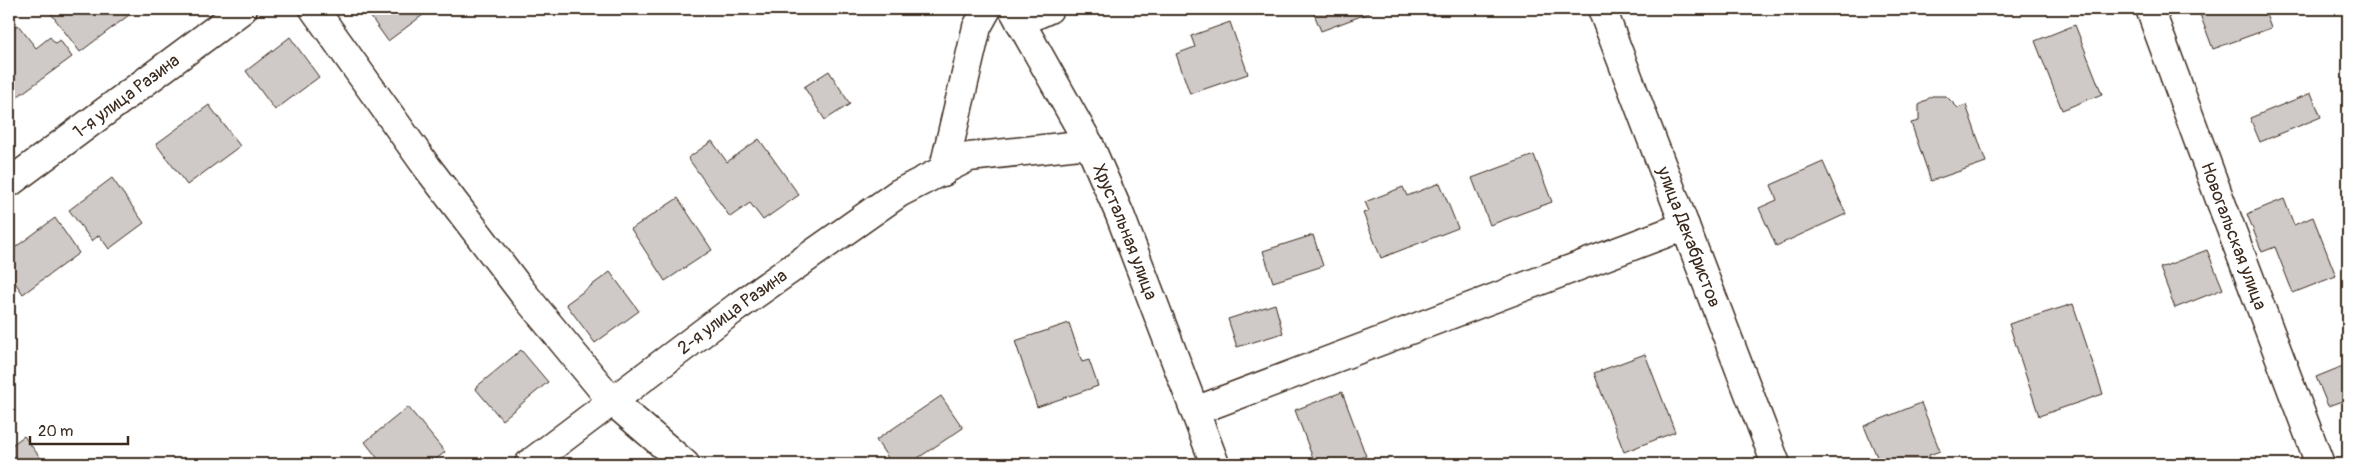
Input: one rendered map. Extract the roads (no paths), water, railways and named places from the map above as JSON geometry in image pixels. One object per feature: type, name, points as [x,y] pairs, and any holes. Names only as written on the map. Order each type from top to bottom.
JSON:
[{"type":"street","name":"1-я улица Разина","points":[[9,183],[243,9]]},
{"type":"street","points":[[314,9],[427,167],[523,293],[611,400],[685,464]]},
{"type":"street","points":[[943,172],[977,27],[987,9]]},
{"type":"street","points":[[1016,15],[1049,9]]},
{"type":"street","name":"улица Декабристов","points":[[1602,9],[1776,464]]},
{"type":"street","name":"Новогальская улица","points":[[2150,9],[2320,464]]},
{"type":"street","name":"Хрустальная улица","points":[[1016,15],[1089,144],[1120,215],[1215,464]]},
{"type":"street","name":"2-я улица Разина","points":[[529,464],[611,400],[737,307],[898,194],[969,157],[1089,144]]},
{"type":"street","points":[[1195,411],[1685,226]]}]
